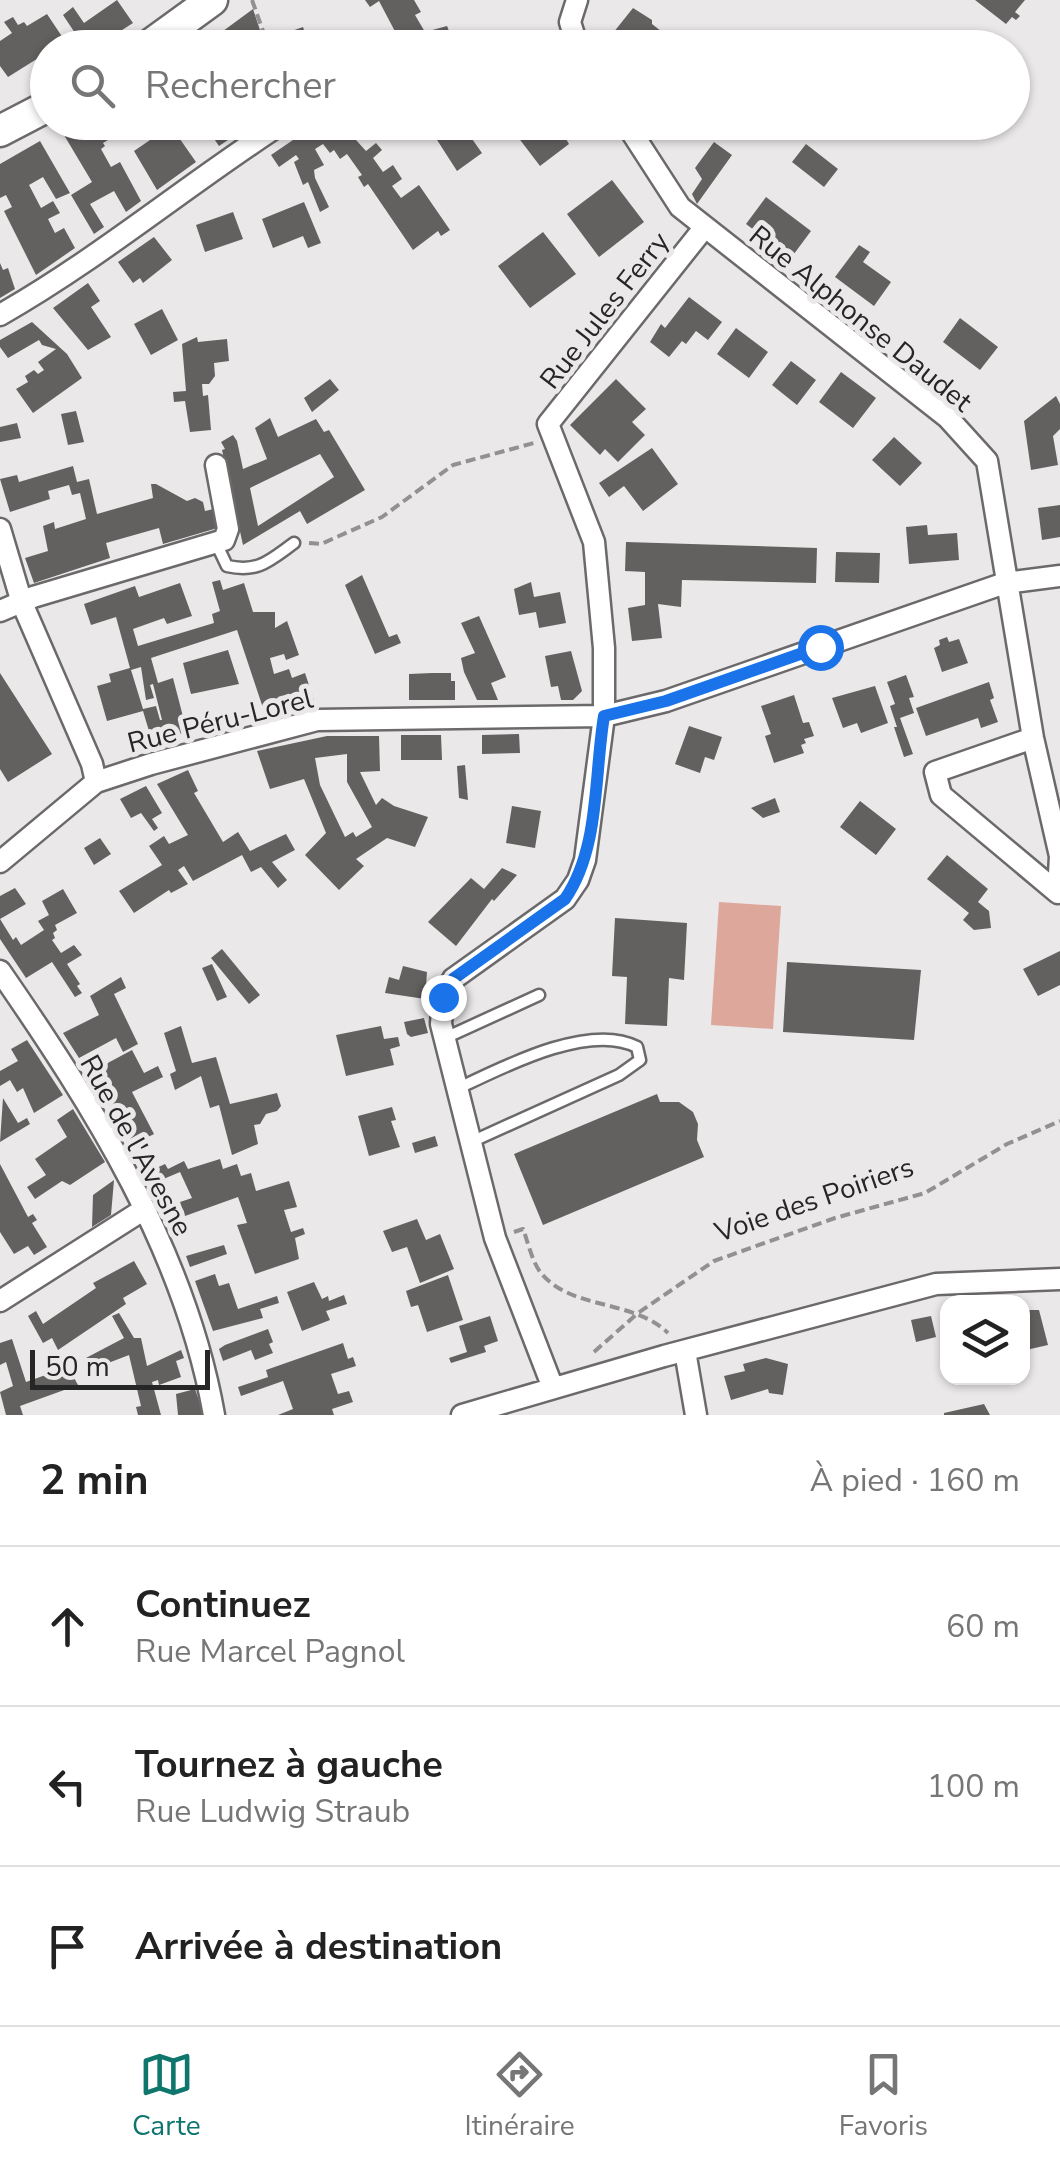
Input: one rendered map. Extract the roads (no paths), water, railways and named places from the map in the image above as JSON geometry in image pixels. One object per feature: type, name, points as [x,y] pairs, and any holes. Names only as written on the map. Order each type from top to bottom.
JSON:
[{"type":"main road","points":[[171,30],[212,0]]},
{"type":"main road","points":[[0,131],[30,115]]},
{"type":"street","points":[[572,30],[570,22],[578,0]]},
{"type":"street","points":[[0,314],[58,282],[256,140]]},
{"type":"street","name":"Rue Alphonse Daudet","points":[[637,140],[680,207],[948,418],[987,461],[1033,738],[1060,856],[1058,894],[941,795],[935,772],[1033,738]]},
{"type":"street","name":"Rue Jules Ferry","points":[[604,716],[604,648],[594,542],[548,424],[704,228]]},
{"type":"street","points":[[0,611],[224,540],[228,529],[216,465]]},
{"type":"street","points":[[0,530],[22,603],[92,764],[96,782]]},
{"type":"street","name":"Rue Péru-Lorel","points":[[0,862],[96,782],[151,764],[316,720],[604,716],[666,701],[1005,583],[1060,576]]},
{"type":"street","points":[[553,1388],[495,1238],[440,1024],[443,997],[453,979],[565,899],[578,880],[591,822],[604,716]]},
{"type":"street","name":"Rue de l'Avesne","points":[[0,971],[132,1181],[175,1272],[204,1357],[214,1415]]},
{"type":"street","points":[[0,1301],[143,1210]]},
{"type":"street","points":[[462,1415],[936,1284],[1060,1279]]},
{"type":"street","points":[[685,1351],[696,1415]]},
{"type":"lane","points":[[216,544],[227,566],[248,571],[294,543]]},
{"type":"lane","points":[[444,1039],[539,996]]},
{"type":"lane","points":[[457,1089],[518,1060],[583,1041],[624,1040],[638,1047],[640,1060],[619,1076],[471,1142]]}]
